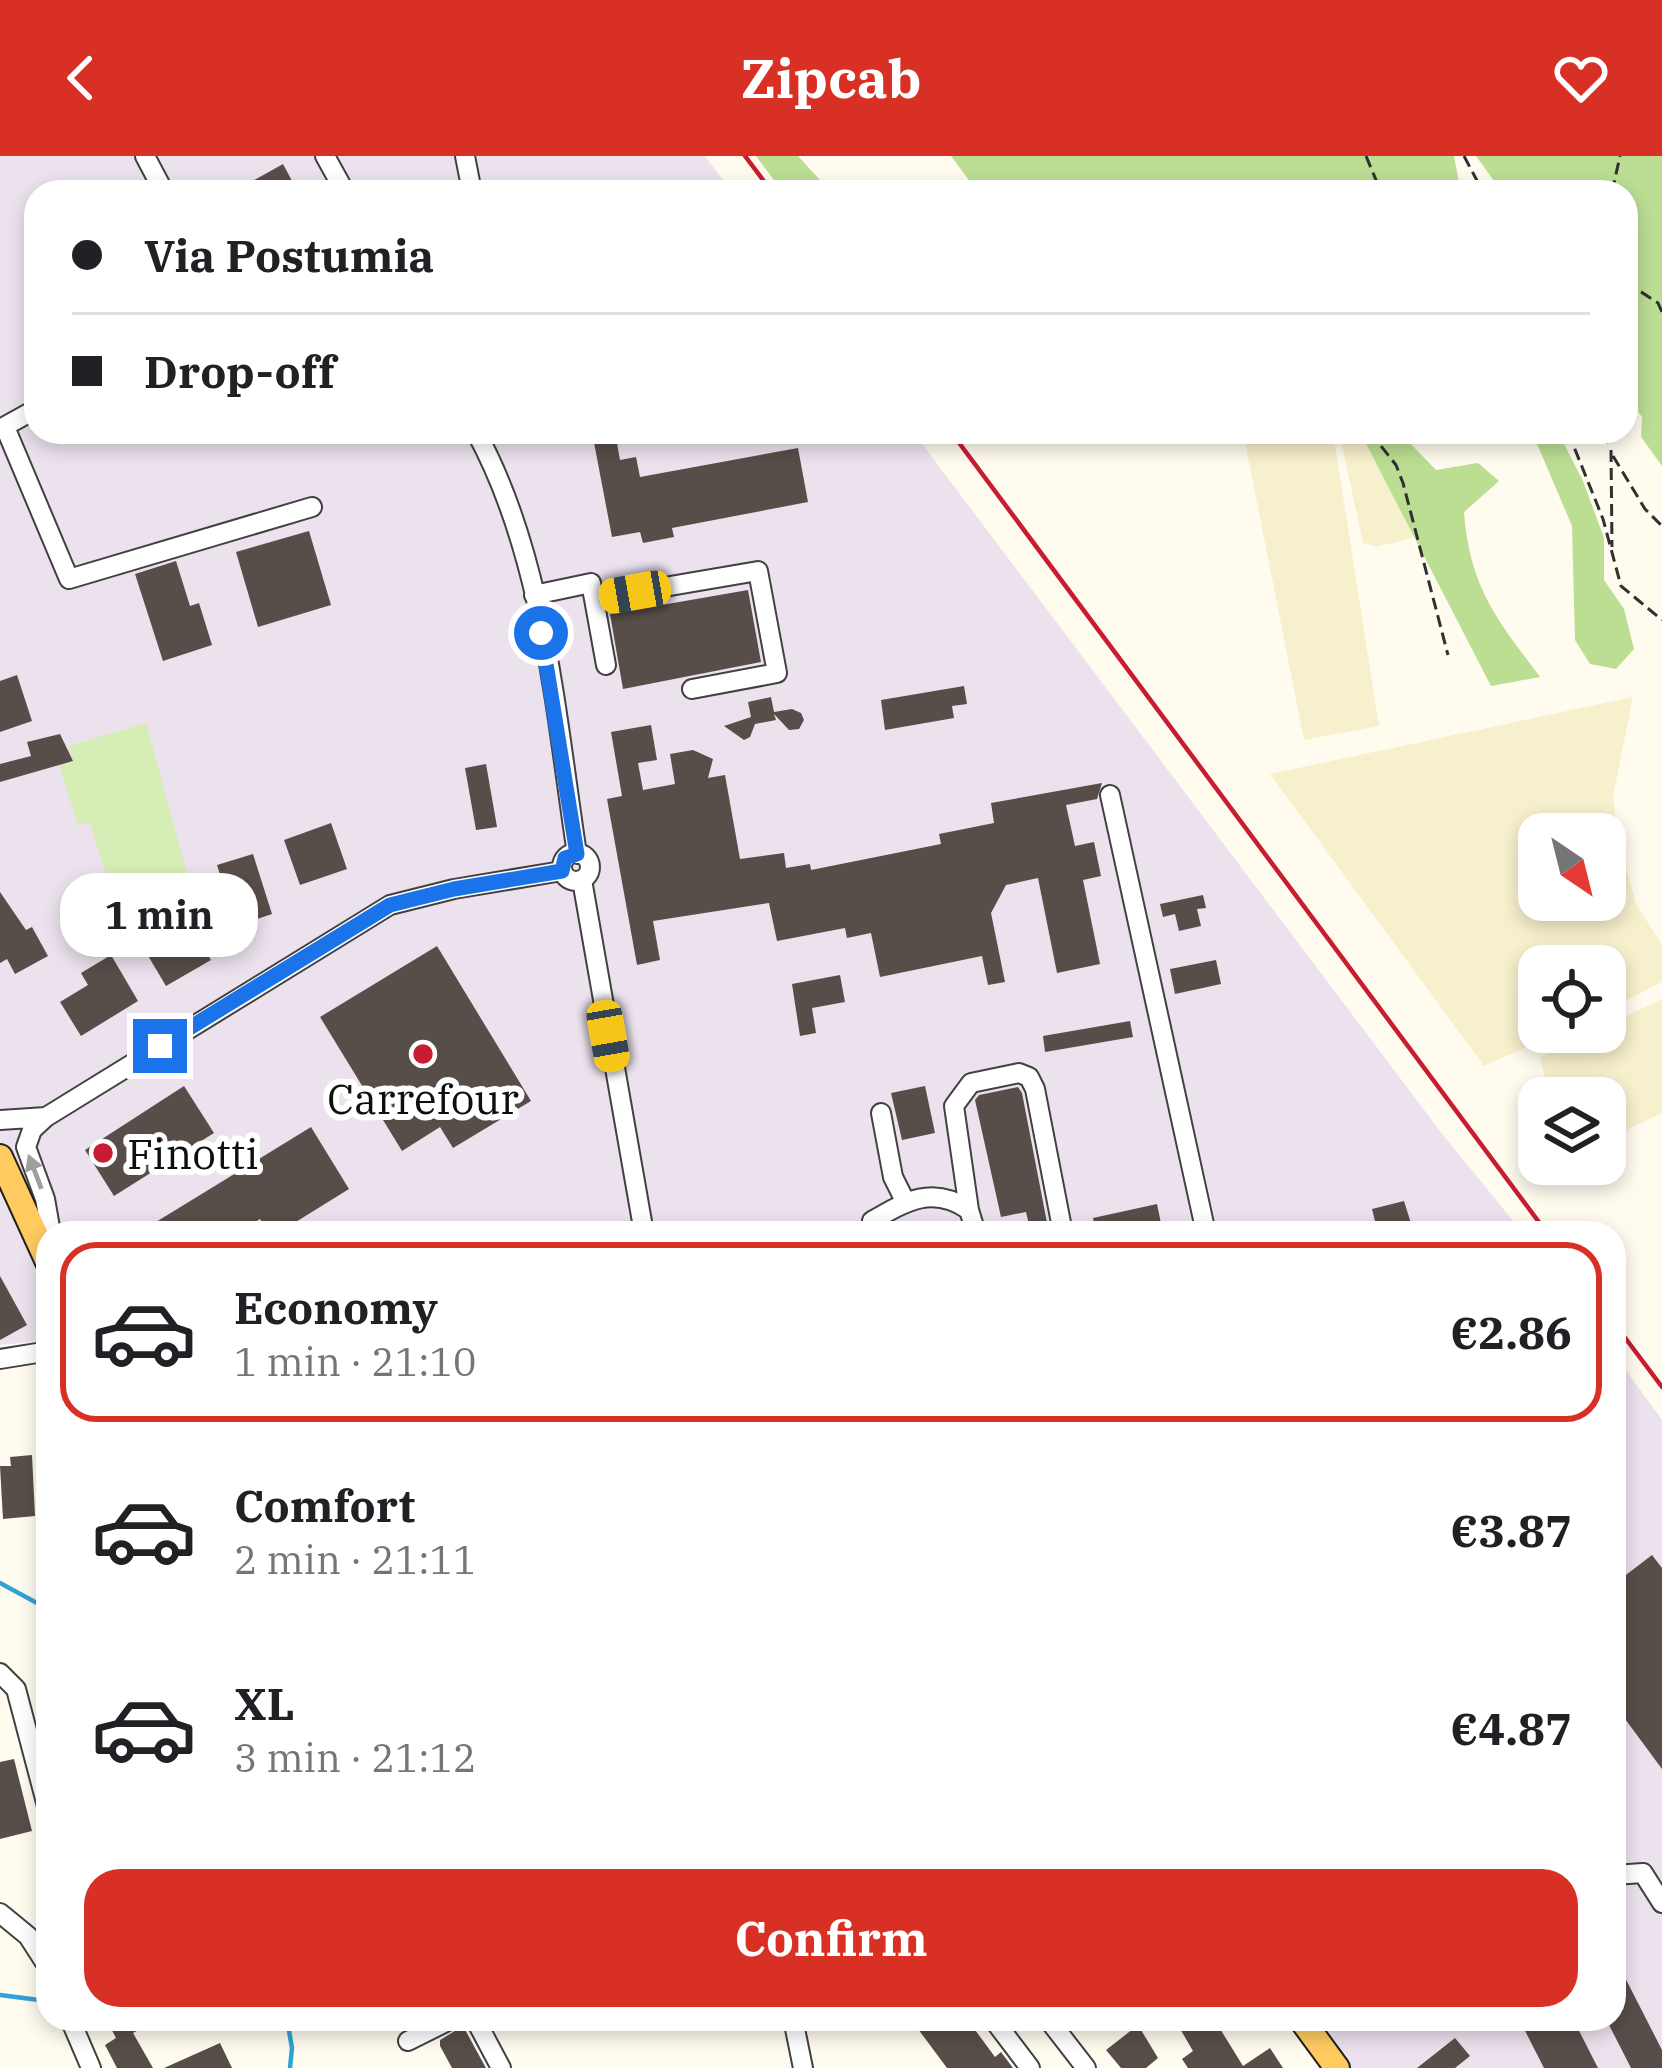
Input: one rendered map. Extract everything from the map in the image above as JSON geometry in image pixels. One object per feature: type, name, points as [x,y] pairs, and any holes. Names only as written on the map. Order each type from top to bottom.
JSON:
[{"type":"main road","points":[[0,1156],[36,1232]]},
{"type":"main road","points":[[25,1204],[39,1221]]},
{"type":"main road","points":[[1310,2031],[1337,2068]]},
{"type":"street","points":[[2,428],[69,579],[312,507]]},
{"type":"street","points":[[481,444],[520,533],[534,595],[577,854],[589,865],[582,880],[642,1221]]},
{"type":"street","points":[[594,598],[758,571],[777,673],[692,689]]},
{"type":"street","points":[[534,595],[591,584],[606,665]]},
{"type":"street","points":[[1110,795],[1203,1221]]},
{"type":"street","points":[[562,871],[565,858],[577,854]]},
{"type":"street","points":[[562,871],[570,880],[582,880]]},
{"type":"street","points":[[48,1221],[26,1147],[32,1130],[46,1117],[390,905],[562,871]]},
{"type":"street","points":[[969,1221],[954,1106],[971,1084],[1025,1074],[1035,1089],[1061,1221]]},
{"type":"street","points":[[880,1113],[893,1177],[905,1201]]},
{"type":"street","points":[[0,1120],[46,1117]]},
{"type":"street","points":[[872,1221],[905,1201],[926,1195],[954,1199],[967,1221]]},
{"type":"street","points":[[0,1359],[36,1355]]},
{"type":"street","points":[[0,1673],[16,1689],[36,1765]]},
{"type":"street","points":[[1626,1874],[1643,1873],[1662,1903]]},
{"type":"street","points":[[0,1912],[36,1948]]},
{"type":"street","points":[[75,2031],[91,2068]]},
{"type":"street","points":[[408,2041],[428,2031]]},
{"type":"street","points":[[481,2031],[501,2068]]},
{"type":"street","points":[[795,2031],[803,2068]]},
{"type":"street","points":[[1002,2031],[1030,2068]]},
{"type":"street","points":[[1057,2031],[1086,2068]]},
{"type":"path","points":[[1638,290],[1658,302],[1662,312]]},
{"type":"path","points":[[1379,444],[1403,483],[1448,655]]},
{"type":"path","points":[[1573,444],[1603,519],[1622,586],[1662,620]]},
{"type":"path","points":[[1609,444],[1645,509],[1662,526]]},
{"type":"path","points":[[1611,450],[1615,561],[1634,597],[1662,620]]},
{"type":"shaded area","points":[[0,156],[705,156],[723,180],[24,180],[24,444],[922,444],[1443,1135],[1513,1221],[36,1221],[36,1341],[0,1345]]},
{"type":"shaded area","points":[[1245,444],[1335,444],[1379,726],[1304,740]]},
{"type":"shaded area","points":[[1342,444],[1371,444],[1404,499],[1413,538],[1376,547],[1363,543]]},
{"type":"shaded area","points":[[1633,697],[1613,796],[1615,813],[1518,813],[1518,921],[1626,921],[1626,867],[1636,904],[1662,945],[1662,982],[1626,1000],[1626,945],[1518,945],[1518,1051],[1484,1066],[1270,774]]},
{"type":"shaded area","points":[[1662,999],[1662,1113],[1626,1130],[1626,1077],[1545,1077],[1540,1057],[1548,1053],[1626,1053],[1626,1016]]},
{"type":"shaded area","points":[[1626,1370],[1662,1420],[1662,2068],[1337,2068],[1310,2031],[1626,2031]]},
{"type":"green space","points":[[756,156],[798,156],[820,180],[774,180]]},
{"type":"green space","points":[[951,156],[1454,156],[1459,180],[969,180]]},
{"type":"green space","points":[[1476,156],[1662,156],[1662,466],[1641,437],[1638,411],[1638,180],[1493,180]]},
{"type":"green space","points":[[1366,444],[1411,444],[1436,470],[1478,463],[1499,481],[1464,512],[1472,562],[1488,601],[1540,677],[1491,686]]},
{"type":"green space","points":[[1537,444],[1564,444],[1604,538],[1604,580],[1624,609],[1634,649],[1616,669],[1590,664],[1575,640],[1572,526]]},
{"type":"green space","points":[[146,723],[189,880],[117,901],[81,944],[70,934],[64,911],[96,902],[94,888],[109,884],[90,823],[78,825],[59,765],[73,761],[69,746]]},
{"type":"building","points":[[283,164],[292,180],[254,180]]},
{"type":"building","points":[[594,444],[617,444],[620,460],[636,457],[640,477],[798,448],[808,502],[672,528],[674,537],[643,543],[640,532],[612,537]]},
{"type":"building","points":[[309,531],[331,605],[258,627],[236,552]]},
{"type":"building","points":[[176,561],[190,606],[199,603],[212,645],[163,661],[135,574]]},
{"type":"building","points":[[748,590],[761,662],[623,689],[610,614]]},
{"type":"building","points":[[17,675],[32,721],[0,732],[0,681]]},
{"type":"building","points":[[964,686],[967,704],[952,706],[954,718],[885,730],[881,700]]},
{"type":"building","points":[[771,697],[774,712],[792,709],[801,713],[804,720],[799,729],[789,730],[774,714],[776,720],[755,724],[744,740],[724,726],[751,717],[748,702]]},
{"type":"building","points":[[651,725],[657,760],[638,763],[643,790],[675,784],[670,754],[693,750],[713,759],[708,778],[725,775],[740,859],[784,853],[786,868],[810,864],[811,870],[941,844],[939,834],[994,823],[991,803],[1102,783],[1097,799],[1066,805],[1075,846],[1094,842],[1101,876],[1083,880],[1100,964],[1057,973],[1038,878],[1006,885],[991,913],[1005,982],[988,985],[982,956],[880,977],[871,933],[847,938],[845,928],[777,941],[769,903],[653,921],[660,960],[637,965],[607,799],[622,796],[611,732]]},
{"type":"building","points":[[60,734],[73,761],[0,782],[0,764],[31,756],[27,742]]},
{"type":"building","points":[[486,764],[497,827],[476,830],[465,768]]},
{"type":"building","points":[[331,823],[347,869],[300,885],[284,840]]},
{"type":"building","points":[[253,854],[272,914],[236,926],[217,865]]},
{"type":"building","points":[[0,892],[26,930],[32,927],[48,956],[15,974],[7,959],[0,963]]},
{"type":"building","points":[[1203,895],[1206,908],[1197,909],[1201,926],[1179,931],[1175,914],[1163,917],[1160,904]]},
{"type":"building","points":[[176,901],[211,960],[166,986],[131,927]]},
{"type":"building","points":[[437,946],[531,1101],[453,1148],[440,1127],[402,1151],[320,1017]]},
{"type":"building","points":[[111,955],[138,1001],[81,1036],[60,1002],[88,985],[81,973]]},
{"type":"building","points":[[1216,960],[1221,984],[1175,994],[1170,969]]},
{"type":"building","points":[[840,975],[845,1002],[812,1008],[816,1033],[800,1036],[792,984]]},
{"type":"building","points":[[1130,1021],[1133,1037],[1045,1052],[1043,1036]]},
{"type":"building","points":[[184,1086],[214,1133],[114,1196],[85,1150]]},
{"type":"building","points":[[925,1086],[935,1133],[902,1140],[891,1093]]},
{"type":"building","points":[[1018,1087],[1022,1093],[1047,1221],[1028,1221],[1026,1212],[1001,1217],[975,1100],[979,1095]]},
{"type":"building","points":[[311,1127],[349,1189],[297,1221],[158,1221]]},
{"type":"building","points":[[1404,1201],[1410,1221],[1375,1221],[1372,1209]]},
{"type":"building","points":[[1157,1204],[1161,1221],[1094,1221]]},
{"type":"building","points":[[0,1276],[27,1325],[0,1340]]},
{"type":"building","points":[[32,1455],[35,1516],[3,1519],[0,1466],[11,1466],[10,1457]]},
{"type":"building","points":[[1652,1555],[1662,1568],[1662,1769],[1626,1720],[1626,1575]]},
{"type":"building","points":[[14,1759],[32,1831],[0,1839],[0,1762]]},
{"type":"building","points":[[1626,1980],[1662,2050],[1662,2068],[1631,2068],[1612,2031],[1626,2031]]},
{"type":"building","points":[[112,2031],[137,2031],[133,2033],[153,2068],[117,2068],[105,2045],[116,2038]]},
{"type":"building","points":[[455,2031],[466,2031],[486,2068],[452,2068],[440,2040]]},
{"type":"building","points":[[919,2031],[976,2031],[995,2057],[1001,2052],[1013,2068],[947,2068]]},
{"type":"building","points":[[1130,2031],[1142,2031],[1158,2058],[1146,2068],[1121,2068],[1106,2050]]},
{"type":"building","points":[[1181,2031],[1221,2031],[1243,2066],[1270,2048],[1283,2068],[1188,2068],[1182,2059],[1193,2051]]},
{"type":"building","points":[[1525,2031],[1579,2031],[1598,2068],[1544,2068]]},
{"type":"building","points":[[1455,2038],[1470,2056],[1455,2068],[1417,2068]]},
{"type":"building","points":[[220,2043],[232,2068],[164,2068]]},
{"type":"waterway","points":[[0,1583],[36,1602]]},
{"type":"waterway","points":[[0,1995],[36,2000]]},
{"type":"waterway","points":[[289,2031],[290,2068]]},
{"type":"railway","points":[[745,156],[763,180]]},
{"type":"railway","points":[[960,444],[1538,1221]]},
{"type":"railway","points":[[1626,1339],[1662,1387]]},
{"type":"place","name":"Carrefour","points":[[423,1054]]},
{"type":"place","name":"Finotti","points":[[103,1153]]},
{"type":"route","points":[[160,1046],[390,905],[562,871],[565,858],[577,854],[541,633]]}]
